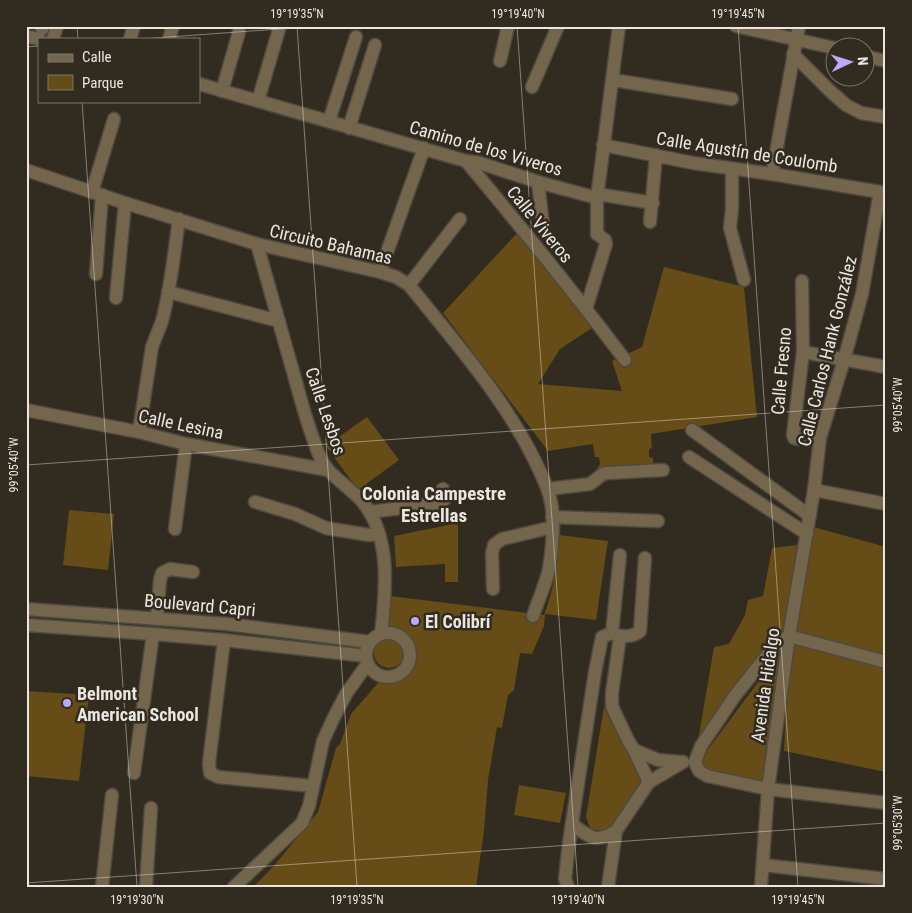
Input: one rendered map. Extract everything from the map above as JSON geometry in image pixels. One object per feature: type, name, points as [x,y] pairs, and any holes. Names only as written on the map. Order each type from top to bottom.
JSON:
[{"type":"street","points":[[53,38],[57,26]]},
{"type":"street","points":[[130,38],[134,26]]},
{"type":"street","points":[[169,38],[173,26]]},
{"type":"street","points":[[258,101],[280,26]]},
{"type":"street","points":[[500,61],[508,26]]},
{"type":"street","points":[[532,87],[558,26]]},
{"type":"street","points":[[586,309],[606,244],[605,240],[597,234],[597,196],[619,26]]},
{"type":"street","points":[[736,26],[798,33],[824,44]]},
{"type":"street","points":[[26,36],[41,32]]},
{"type":"street","points":[[222,91],[238,32]]},
{"type":"street","points":[[772,174],[798,33]]},
{"type":"street","points":[[329,121],[356,37]]},
{"type":"street","points":[[349,128],[375,46]]},
{"type":"street","points":[[793,54],[830,91],[846,104],[861,113],[886,117]]},
{"type":"street","points":[[612,80],[732,99]]},
{"type":"street","name":"Camino de los Viveros","points":[[200,84],[466,161],[480,163],[538,182],[597,196],[653,203]]},
{"type":"street","points":[[96,274],[97,194],[114,119]]},
{"type":"street","name":"Calle Agustín de Coulomb","points":[[603,145],[693,163],[883,192]]},
{"type":"street","points":[[380,272],[424,148]]},
{"type":"street","points":[[650,222],[656,156]]},
{"type":"street","name":"Calle Viveros","points":[[466,161],[522,228],[625,360]]},
{"type":"street","points":[[732,169],[730,228],[744,280]]},
{"type":"street","name":"Circuito Bahamas","points":[[26,170],[257,244],[380,272],[396,277],[409,285],[470,360],[508,414],[525,440],[548,489],[552,506],[548,569],[533,616]]},
{"type":"street","points":[[538,182],[543,224]]},
{"type":"street","name":"Calle Carlos Hank González","points":[[814,490],[820,438],[862,294],[883,192]]},
{"type":"street","points":[[116,298],[125,203]]},
{"type":"street","points":[[139,432],[152,347],[161,322],[168,292],[179,219]]},
{"type":"street","points":[[409,285],[460,219]]},
{"type":"street","name":"Calle Lesbos","points":[[257,244],[304,410],[320,456],[328,470],[370,512],[379,534],[385,562],[381,634]]},
{"type":"street","name":"Calle Fresno","points":[[802,281],[803,352],[793,435],[794,438],[798,439],[820,438]]},
{"type":"street","points":[[168,292],[279,320]]},
{"type":"street","points":[[803,352],[886,367]]},
{"type":"street","name":"Calle Lesina","points":[[26,410],[139,432],[186,444],[328,470]]},
{"type":"street","points":[[692,430],[810,516]]},
{"type":"street","points":[[175,529],[186,444]]},
{"type":"street","points":[[688,457],[807,534]]},
{"type":"street","points":[[548,489],[590,484],[603,474],[608,473],[663,470]]},
{"type":"street","points":[[370,512],[440,503],[445,499],[443,489]]},
{"type":"street","points":[[814,490],[885,501]]},
{"type":"street","name":"Avenida Hidalgo","points":[[761,887],[768,789],[789,636],[814,490]]},
{"type":"street","points":[[255,502],[295,514],[326,528],[369,535],[379,534]]},
{"type":"street","points":[[493,589],[492,553],[494,545],[502,539],[552,522],[658,521]]},
{"type":"street","points":[[620,555],[612,636],[612,706],[649,782]]},
{"type":"street","points":[[612,636],[635,635],[640,632],[645,558]]},
{"type":"street","points":[[157,619],[162,572],[170,569],[193,572]]},
{"type":"street","name":"Boulevard Capri","points":[[26,609],[227,624],[370,642]]},
{"type":"street","name":"Boulevard Capri","points":[[26,625],[224,640],[367,659]]},
{"type":"street","points":[[388,632],[402,637],[409,649],[410,657],[408,664],[398,674],[384,676],[377,674],[367,659],[367,648],[370,642],[381,634],[388,632]]},
{"type":"street","points":[[134,772],[154,634]]},
{"type":"street","points":[[568,887],[565,879],[579,774],[612,636]]},
{"type":"street","points":[[886,662],[789,636],[781,640],[734,697],[701,746],[695,762],[699,770],[707,776],[768,789],[886,803]]},
{"type":"street","points":[[224,640],[209,763],[210,773],[218,777],[313,786]]},
{"type":"street","points":[[234,887],[302,823],[306,815],[323,740],[346,694],[367,659]]},
{"type":"street","points":[[634,750],[658,760],[695,762]]},
{"type":"street","points":[[572,824],[595,838],[606,837],[616,831],[649,782],[681,762]]},
{"type":"street","points":[[102,887],[112,795]]},
{"type":"street","points":[[146,887],[151,808]]},
{"type":"street","points":[[608,887],[616,831]]},
{"type":"street","points":[[763,865],[886,879]]},
{"type":"green space","points":[[519,231],[595,326],[560,349],[538,384],[622,391],[612,361],[642,347],[664,267],[744,287],[757,417],[651,434],[652,448],[649,449],[649,457],[653,458],[653,468],[597,469],[600,464],[599,457],[595,457],[593,444],[548,451],[443,313]]},
{"type":"green space","points":[[367,417],[399,460],[358,490],[326,446]]},
{"type":"green space","points":[[69,510],[114,514],[108,570],[63,565]]},
{"type":"green space","points":[[458,523],[458,582],[445,582],[445,564],[396,567],[394,536]]},
{"type":"green space","points":[[810,526],[886,547],[886,772],[784,751],[789,636]]},
{"type":"green space","points":[[559,535],[608,541],[596,620],[545,614],[544,626],[532,654],[520,653],[514,690],[508,695],[502,728],[497,727],[488,780],[484,831],[476,887],[253,887],[273,867],[318,812],[336,748],[340,744],[351,714],[384,676],[395,675],[408,664],[410,657],[409,649],[405,642],[398,636],[388,632],[390,596],[544,615],[555,576]]},
{"type":"green space","points":[[797,545],[785,627],[698,741],[714,647],[729,644],[745,615],[748,600],[763,596],[772,548]]},
{"type":"green space","points":[[389,638],[400,642],[404,653],[400,664],[389,668],[378,664],[374,653],[378,642]]},
{"type":"green space","points":[[781,651],[768,783],[733,777],[707,769],[701,765],[701,759]]},
{"type":"green space","points":[[26,691],[89,695],[79,781],[26,776]]},
{"type":"green space","points":[[604,707],[642,779],[640,786],[617,823],[604,830],[595,831],[590,828],[586,817]]},
{"type":"green space","points":[[519,785],[566,793],[560,823],[514,815]]},
{"type":"place","name":"El Colibrí","points":[[415,621]]},
{"type":"place","name":"Belmont American School","points":[[67,703]]},
{"type":"district","name":"Colonia Campestre Estrellas","points":[[434,504]]}]
